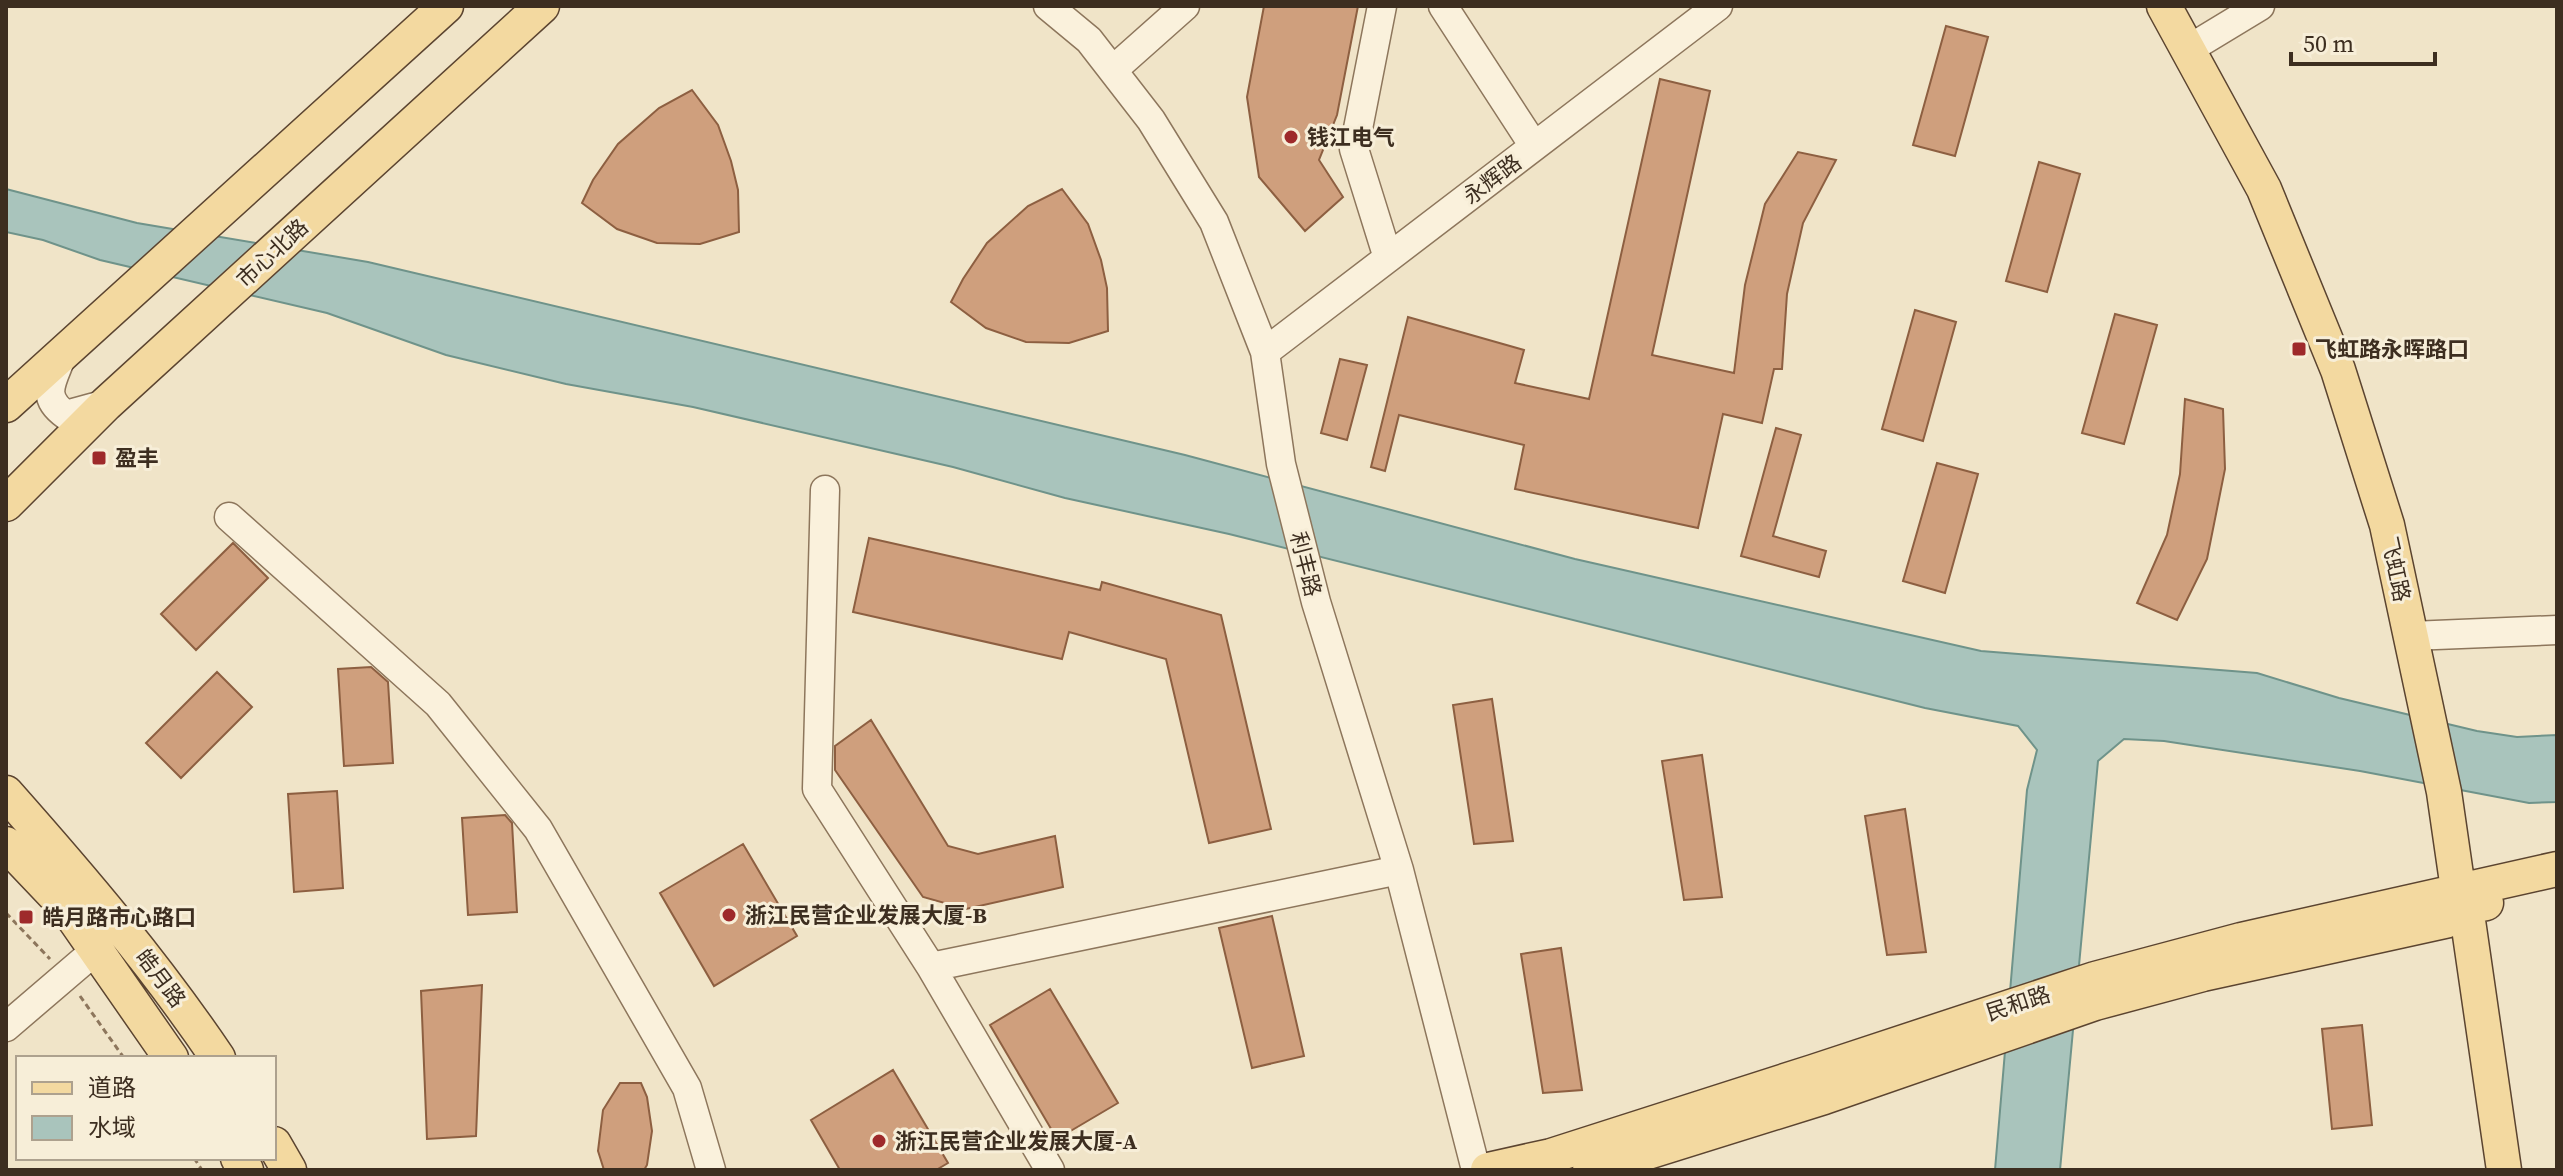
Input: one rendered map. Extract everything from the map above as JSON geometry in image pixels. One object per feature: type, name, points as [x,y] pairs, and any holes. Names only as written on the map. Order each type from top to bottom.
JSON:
[{"type":"main road","points":[[6,405],[446,6]]},
{"type":"main road","name":"市心北路","points":[[6,504],[106,404],[542,6]]},
{"type":"main road","name":"飞虹路","points":[[2145,6],[2252,205],[2316,367],[2365,525],[2415,705],[2504,1170]]},
{"type":"main road","name":"飞虹路","points":[[2164,6],[2264,189],[2338,370],[2387,525],[2411,636],[2415,705]]},
{"type":"main road","name":"皓月路","points":[[6,793],[101,900],[181,1003],[217,1056]]},
{"type":"main road","name":"皓月路","points":[[6,844],[66,907],[170,1056]]},
{"type":"main road","name":"民和路","points":[[1590,1170],[1824,1097],[2095,1003],[2453,902],[2557,869]]},
{"type":"main road","name":"民和路","points":[[1488,1170],[1551,1156],[2095,979],[2241,940],[2453,902],[2557,890]]},
{"type":"main road","name":"飞虹路","points":[[2453,902],[2480,1170]]},
{"type":"main road","points":[[276,1147],[289,1170]]},
{"type":"street","name":"利丰路","points":[[1048,6],[1089,40],[1151,120],[1214,222],[1265,352],[1281,464],[1316,602],[1399,870],[1476,1170]]},
{"type":"street","points":[[1113,70],[1185,6]]},
{"type":"street","points":[[1382,6],[1354,149],[1388,258]]},
{"type":"street","points":[[1443,6],[1534,146]]},
{"type":"street","name":"永辉路","points":[[1265,352],[1718,6]]},
{"type":"street","points":[[2189,49],[2260,6]]},
{"type":"street","points":[[62,355],[49,392],[55,407],[66,415],[106,404]]},
{"type":"street","points":[[825,490],[817,789],[931,967],[1050,1170]]},
{"type":"street","points":[[229,517],[438,704],[538,829],[687,1088],[711,1170]]},
{"type":"street","points":[[2411,636],[2557,630]]},
{"type":"street","points":[[931,967],[1399,870]]},
{"type":"street","points":[[6,1027],[96,950]]},
{"type":"water","points":[[6,189],[137,223],[368,262],[1185,455],[1575,559],[1981,651],[2257,673],[2339,698],[2477,731],[2517,737],[2557,735],[2557,802],[2529,803],[2360,771],[2164,741],[2124,739],[2098,761],[2060,1170],[1995,1170],[2027,790],[2037,750],[2018,726],[1925,708],[1229,534],[1065,498],[953,467],[693,407],[566,384],[446,355],[327,313],[100,260],[43,240],[6,232]]},
{"type":"building","name":"钱江电气","points":[[1264,6],[1358,6],[1337,115],[1319,160],[1343,197],[1305,231],[1259,177],[1247,97]]},
{"type":"building","points":[[1946,26],[1988,37],[1955,156],[1913,145]]},
{"type":"building","points":[[1660,79],[1710,91],[1652,355],[1734,373],[1745,285],[1765,204],[1798,152],[1836,160],[1803,223],[1787,294],[1782,369],[1774,369],[1762,423],[1723,414],[1698,528],[1515,489],[1524,445],[1399,415],[1385,471],[1371,467],[1408,317],[1524,350],[1515,383],[1589,399]]},
{"type":"building","points":[[692,90],[718,125],[731,161],[738,190],[739,232],[700,244],[657,243],[617,229],[582,203],[593,180],[618,144],[659,108]]},
{"type":"building","points":[[2039,162],[2080,174],[2047,292],[2006,281]]},
{"type":"building","points":[[1062,189],[1088,224],[1101,260],[1107,288],[1108,331],[1069,343],[1026,342],[986,328],[951,302],[963,279],[987,243],[1028,206]]},
{"type":"building","points":[[1915,310],[1956,322],[1923,441],[1882,429]]},
{"type":"building","points":[[2115,314],[2157,325],[2124,444],[2082,433]]},
{"type":"building","points":[[1340,359],[1367,365],[1347,440],[1321,433]]},
{"type":"building","points":[[2185,399],[2223,409],[2225,469],[2207,559],[2177,620],[2137,603],[2167,535],[2180,474]]},
{"type":"building","points":[[1776,428],[1801,435],[1773,536],[1826,551],[1819,577],[1741,556]]},
{"type":"building","points":[[1937,463],[1978,474],[1945,593],[1903,581]]},
{"type":"building","points":[[869,538],[1100,590],[1102,582],[1221,615],[1271,829],[1209,843],[1166,659],[1069,632],[1062,659],[853,612]]},
{"type":"building","points":[[233,543],[268,578],[196,650],[161,614]]},
{"type":"building","points":[[371,667],[388,682],[393,763],[344,766],[338,669]]},
{"type":"building","points":[[217,672],[252,707],[181,778],[146,743]]},
{"type":"building","points":[[1492,699],[1513,841],[1474,844],[1453,705]]},
{"type":"building","points":[[871,720],[948,846],[978,854],[1055,836],[1063,887],[966,909],[923,897],[835,770],[835,746]]},
{"type":"building","points":[[1702,755],[1722,897],[1684,900],[1662,761]]},
{"type":"building","points":[[337,791],[343,888],[294,892],[288,794]]},
{"type":"building","points":[[1905,809],[1926,952],[1887,955],[1865,816]]},
{"type":"building","points":[[505,815],[512,823],[517,912],[468,915],[462,818]]},
{"type":"building","name":"浙江民营企业发展大厦-B","points":[[743,844],[797,936],[714,986],[660,893]]},
{"type":"building","points":[[1272,916],[1304,1056],[1252,1068],[1219,928]]},
{"type":"building","points":[[1561,948],[1582,1090],[1543,1093],[1521,954]]},
{"type":"building","points":[[482,985],[476,1136],[427,1139],[421,991]]},
{"type":"building","points":[[1050,989],[1118,1103],[1057,1139],[990,1025]]},
{"type":"building","points":[[2362,1025],[2372,1125],[2332,1129],[2322,1029]]},
{"type":"building","name":"浙江民营企业发展大厦-A","points":[[893,1070],[948,1163],[936,1170],[840,1170],[811,1120]]},
{"type":"building","points":[[620,1083],[641,1083],[647,1097],[652,1131],[644,1170],[604,1170],[598,1151],[603,1110]]},
{"type":"place","name":"钱江电气","points":[[1291,137]]},
{"type":"place","name":"飞虹路永晖路口","points":[[2299,349]]},
{"type":"place","name":"盈丰","points":[[99,458]]},
{"type":"place","name":"浙江民营企业发展大厦-B","points":[[729,915]]},
{"type":"place","name":"皓月路市心路口","points":[[26,917]]},
{"type":"place","name":"浙江民营企业发展大厦-A","points":[[879,1141]]}]
